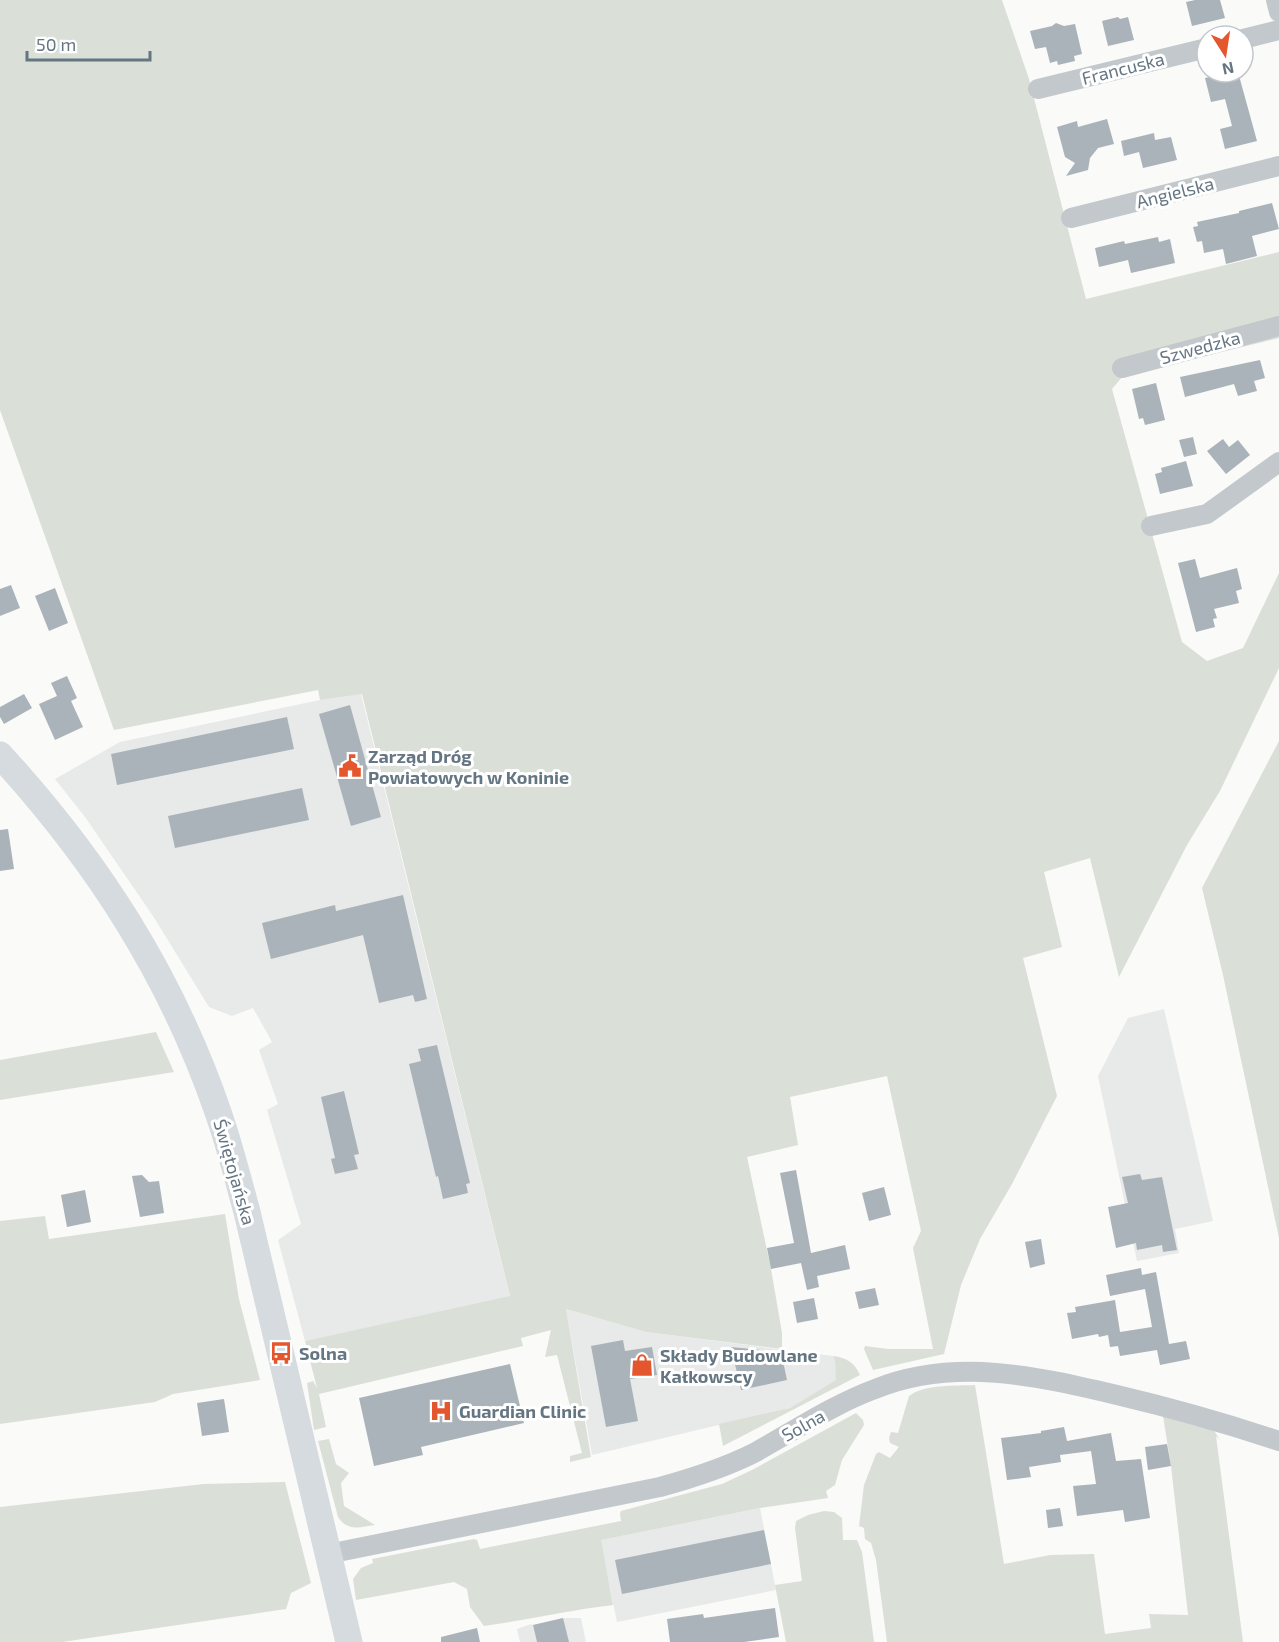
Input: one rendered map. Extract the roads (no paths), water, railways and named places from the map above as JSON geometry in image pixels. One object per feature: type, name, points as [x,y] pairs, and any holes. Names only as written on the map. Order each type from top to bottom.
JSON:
[{"type":"street","points":[[1276,0],[1279,12]]},
{"type":"street","points":[[1255,36],[1279,30]]},
{"type":"street","name":"Francuska","points":[[1038,89],[1195,51]]},
{"type":"street","name":"Angielska","points":[[1071,218],[1279,166]]},
{"type":"street","name":"Szwedzka","points":[[1122,368],[1279,326]]},
{"type":"street","points":[[1151,526],[1207,514],[1279,462]]},
{"type":"street","name":"Świętojańska","points":[[0,755],[68,833],[117,903],[164,984],[219,1114],[247,1212],[349,1642]]},
{"type":"street","name":"Solna","points":[[328,1554],[695,1478],[754,1452],[842,1403],[877,1388],[938,1373],[990,1371],[1063,1382],[1179,1410],[1279,1441]]},
{"type":"place","name":"Zarząd Dróg Powiatowych w Koninie","points":[[350,766]]},
{"type":"place","name":"Solna","points":[[281,1353]]},
{"type":"place","name":"Składy Budowlane Kałkowscy","points":[[642,1365]]},
{"type":"place","name":"Guardian Clinic","points":[[441,1411]]}]
